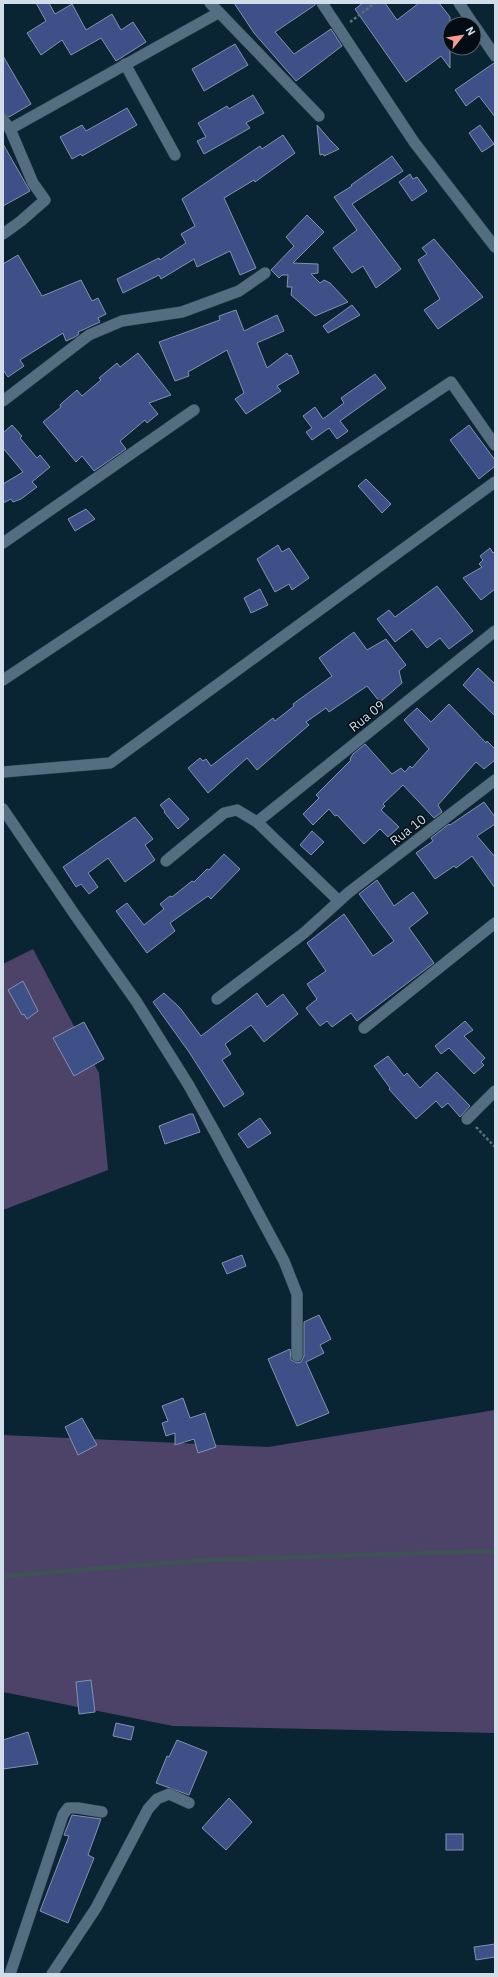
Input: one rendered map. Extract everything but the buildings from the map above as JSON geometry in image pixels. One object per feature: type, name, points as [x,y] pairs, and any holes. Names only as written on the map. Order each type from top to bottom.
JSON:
[{"type":"street","points":[[210,3],[319,116]]},
{"type":"street","points":[[322,3],[414,142],[495,247]]},
{"type":"street","points":[[459,3],[468,16]]},
{"type":"street","points":[[10,129],[218,12]]},
{"type":"street","points":[[482,37],[495,56]]},
{"type":"street","points":[[125,64],[175,155]]},
{"type":"street","points":[[3,120],[10,129],[33,183],[45,200],[21,221],[3,234]]},
{"type":"street","points":[[3,401],[89,335],[122,321],[182,312],[239,291],[265,273]]},
{"type":"street","points":[[3,680],[451,382],[495,445]]},
{"type":"street","points":[[3,543],[194,410]]},
{"type":"street","points":[[3,772],[110,764],[495,482]]},
{"type":"street","name":"Rua 09","points":[[257,822],[495,631]]},
{"type":"street","name":"Rua 10","points":[[217,999],[304,934],[339,901],[495,780]]},
{"type":"street","points":[[3,809],[136,1001],[188,1084],[217,1136],[284,1261],[297,1294],[297,1356]]},
{"type":"street","points":[[166,861],[224,813],[237,810],[257,822],[339,901]]},
{"type":"street","points":[[364,1028],[495,923]]},
{"type":"street","points":[[467,1119],[495,1091]]},
{"type":"street","points":[[52,1974],[96,1908],[148,1809],[157,1799],[169,1794],[189,1803]]},
{"type":"street","points":[[10,1974],[63,1815],[68,1808],[102,1812]]},
{"type":"path","points":[[340,30],[375,3]]},
{"type":"path","points":[[467,1119],[495,1147]]},
{"type":"shaded area","points":[[33,949],[99,1073],[108,1170],[3,1210],[3,964]]},
{"type":"shaded area","points":[[495,1410],[495,1733],[173,1726],[3,1692],[3,1435],[268,1447]]},
{"type":"waterway","points":[[3,1576],[207,1560],[495,1551]]}]
